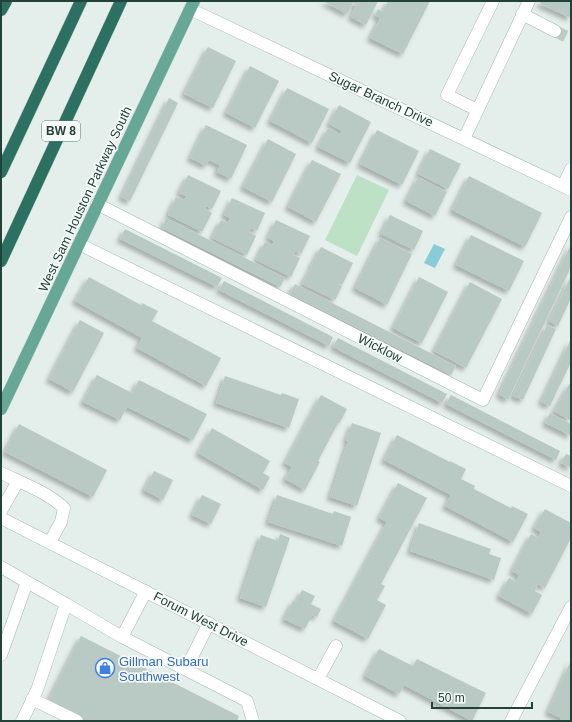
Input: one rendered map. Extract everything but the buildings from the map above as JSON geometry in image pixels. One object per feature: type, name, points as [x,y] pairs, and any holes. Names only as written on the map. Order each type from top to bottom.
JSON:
[{"type":"highway","points":[[1,10],[6,1]]},
{"type":"highway","name":"BW 8","points":[[1,172],[81,1]]},
{"type":"highway","name":"BW 8","points":[[1,261],[121,1]]},
{"type":"main road","name":"West Sam Houston Parkway South","points":[[1,409],[192,5]]},
{"type":"street","points":[[477,110],[447,95],[492,1]]},
{"type":"street","points":[[464,139],[529,1]]},
{"type":"street","name":"Sugar Branch Drive","points":[[192,5],[567,188]]},
{"type":"street","points":[[522,14],[555,31]]},
{"type":"street","points":[[567,188],[571,169]]},
{"type":"street","name":"Wicklow","points":[[97,204],[483,400],[571,217]]},
{"type":"street","points":[[79,244],[571,486]]},
{"type":"street","points":[[1,473],[58,503],[64,508],[61,522],[50,542]]},
{"type":"street","points":[[1,511],[18,481]]},
{"type":"street","name":"Forum West Drive","points":[[1,518],[400,721]]},
{"type":"street","points":[[1,567],[122,637],[247,701],[253,721]]},
{"type":"street","points":[[1,656],[27,582]]},
{"type":"street","points":[[122,637],[146,591]]},
{"type":"street","points":[[22,721],[32,699],[66,604]]},
{"type":"street","points":[[511,721],[571,607]]},
{"type":"street","points":[[186,669],[209,623]]},
{"type":"street","points":[[318,680],[336,646]]},
{"type":"street","points":[[32,699],[77,721]]},
{"type":"green space","points":[[357,175],[389,190],[357,256],[325,240]]},
{"type":"water","points":[[434,244],[445,249],[435,268],[424,263]]},
{"type":"tunnel","points":[[555,31],[571,39]]},
{"type":"place","name":"Gillman Subaru Southwest","points":[[105,668]]}]
